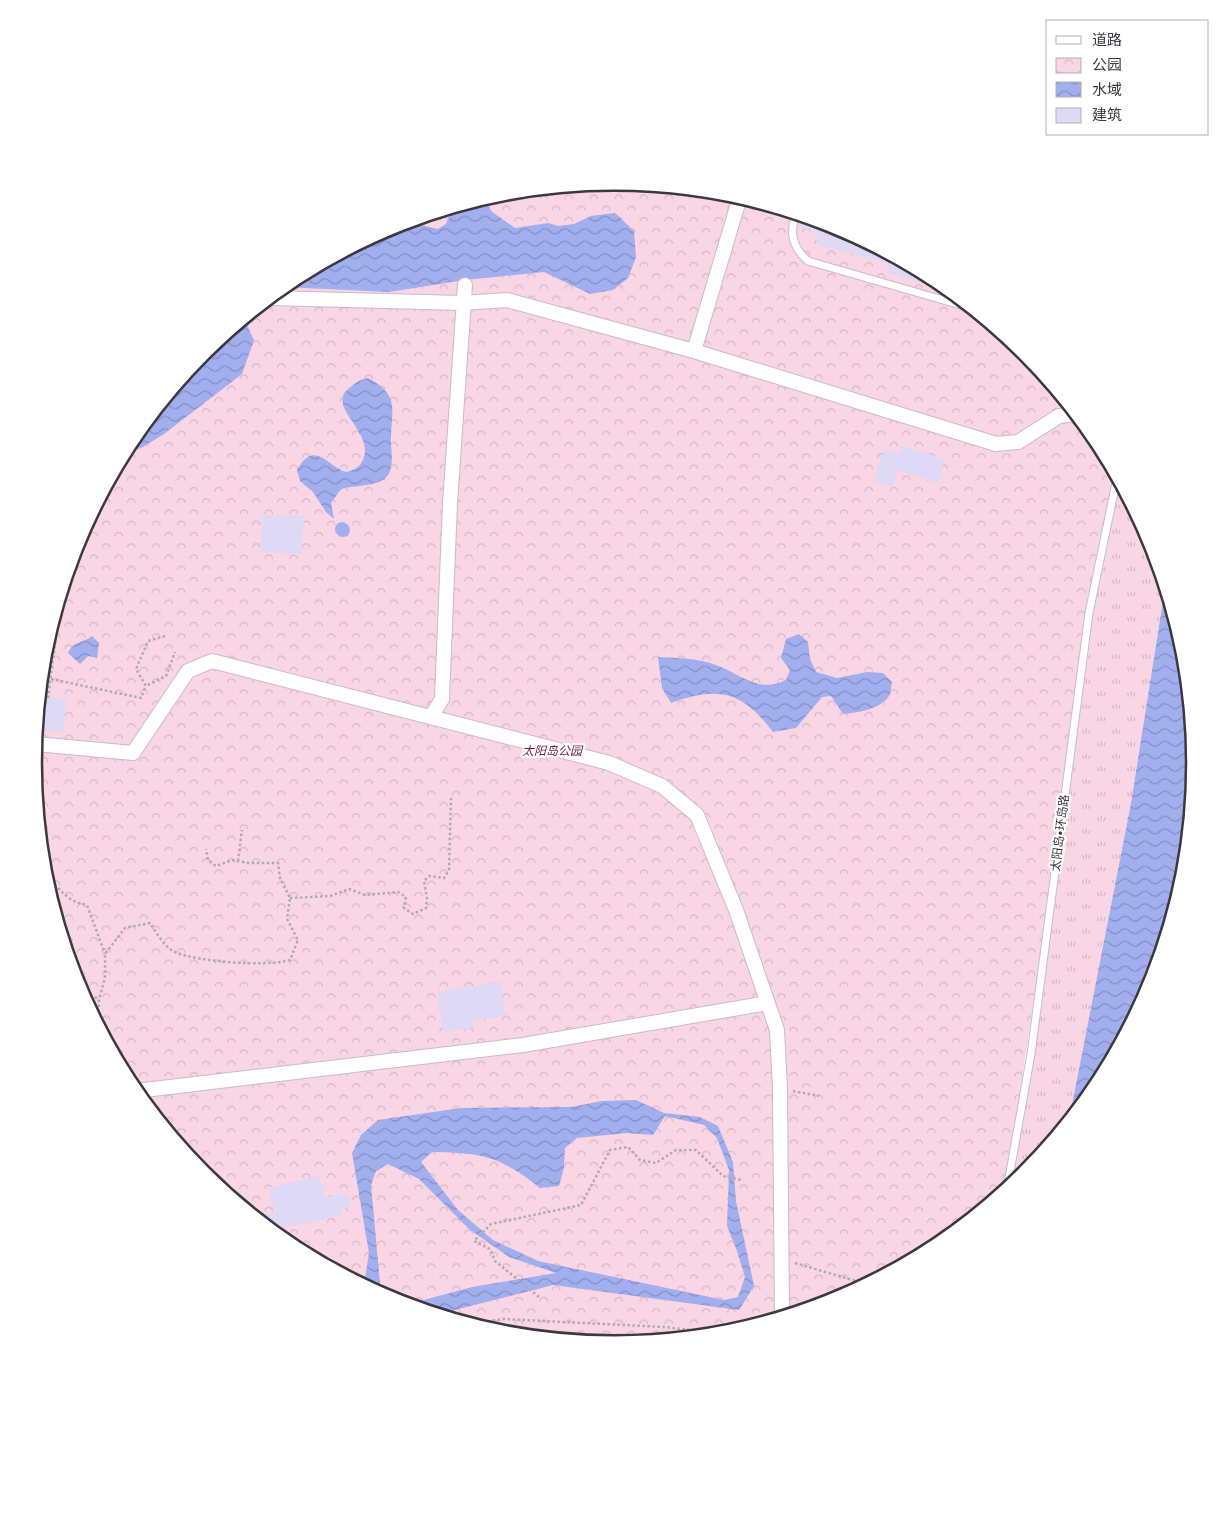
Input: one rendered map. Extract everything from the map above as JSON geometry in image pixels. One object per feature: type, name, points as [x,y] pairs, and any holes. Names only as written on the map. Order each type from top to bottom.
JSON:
[{"type":"street","points":[[694,351],[738,205]]},
{"type":"street","points":[[430,717],[442,699],[450,503],[462,304],[465,285]]},
{"type":"street","points":[[281,298],[462,304],[506,300],[694,351],[996,444],[1018,442],[1059,416],[1068,415]]},
{"type":"street","points":[[43,745],[133,753],[188,671],[212,661],[609,763],[662,786],[696,815],[736,910],[777,1030],[780,1089],[782,1310]]},
{"type":"street","points":[[146,1090],[523,1045],[768,1003]]},
{"type":"lane","points":[[793,220],[791,228],[796,251],[808,261],[955,303]]},
{"type":"lane","name":"太阳岛•环岛路","points":[[1009,1176],[1031,1054],[1089,613],[1115,487]]},
{"type":"path","points":[[146,686],[136,669],[148,641],[165,636]]},
{"type":"path","points":[[48,698],[55,643]]},
{"type":"path","points":[[50,678],[141,698],[146,686],[166,676],[175,652]]},
{"type":"path","points":[[290,898],[330,896],[349,890],[364,895],[398,892],[406,897],[404,908],[413,914],[426,908],[427,899],[424,881],[429,876],[444,878],[448,870],[451,797]]},
{"type":"path","points":[[238,861],[242,830]]},
{"type":"path","points":[[105,954],[125,928],[150,923],[161,939],[174,951],[196,958],[276,964],[290,960],[298,940],[287,919],[290,898],[280,878],[278,863],[248,864],[232,860],[216,866],[208,860],[206,849]]},
{"type":"path","points":[[55,885],[67,898],[87,905],[105,954],[105,978],[99,999],[99,1010]]},
{"type":"path","points":[[92,996],[99,999]]},
{"type":"path","points":[[780,1089],[819,1096]]},
{"type":"path","points":[[539,1297],[495,1261],[490,1249],[474,1241],[491,1224],[581,1205],[610,1150],[628,1147],[640,1160],[656,1163],[676,1150],[696,1150],[723,1176],[741,1180]]},
{"type":"path","points":[[781,1259],[856,1281]]},
{"type":"path","points":[[489,1321],[503,1318],[690,1330]]},
{"type":"green space","name":"太阳岛公园","points":[[577,192],[652,192],[689,196],[763,210],[798,221],[867,250],[932,287],[992,333],[1045,386],[1090,445],[1110,477],[1115,487],[1089,613],[1064,802],[1007,1179],[963,1217],[932,1239],[867,1276],[798,1305],[763,1316],[726,1324],[652,1334],[577,1334],[540,1330],[466,1316],[431,1305],[362,1276],[328,1258],[266,1217],[237,1193],[184,1140],[161,1111],[139,1081],[101,1016],[73,947],[62,911],[53,875],[47,838],[44,800],[42,763],[47,688],[53,651],[73,579],[101,510],[119,477],[139,445],[184,386],[237,333],[266,309],[297,287],[362,250],[431,221],[466,210],[540,196]]},
{"type":"green space","points":[[1115,487],[1143,544],[1163,601],[1131,803],[1072,1106],[1045,1140],[1009,1176],[1031,1054],[1089,613]]},
{"type":"water","points":[[489,205],[491,211],[515,228],[548,223],[558,226],[574,224],[591,216],[615,213],[634,231],[636,257],[628,278],[613,290],[590,294],[544,272],[465,280],[389,292],[296,288],[362,250],[396,235],[421,225],[438,229],[446,224],[450,215]]},
{"type":"water","points":[[247,325],[254,340],[242,374],[164,434],[136,450],[184,386]]},
{"type":"water","points":[[368,378],[385,390],[392,403],[392,456],[390,471],[379,482],[341,489],[331,503],[334,519],[326,512],[313,492],[300,481],[297,470],[304,460],[316,455],[340,470],[347,472],[360,465],[364,457],[365,447],[357,428],[346,411],[343,396],[355,383]]},
{"type":"water","points":[[1163,601],[1176,651],[1182,688],[1185,726],[1185,800],[1182,838],[1176,875],[1156,947],[1128,1016],[1090,1081],[1072,1106],[1131,803]]},
{"type":"water","points":[[799,634],[808,642],[810,659],[816,672],[837,678],[867,672],[883,673],[892,682],[887,699],[876,707],[855,713],[843,714],[831,696],[822,697],[796,728],[773,732],[762,718],[740,700],[716,694],[688,698],[671,703],[662,688],[658,657],[702,661],[758,684],[776,684],[786,680],[790,670],[781,658],[786,639]]},
{"type":"water","points":[[92,636],[99,643],[97,658],[88,656],[80,664],[68,653],[73,646]]},
{"type":"water","points":[[636,1100],[664,1113],[700,1117],[718,1126],[733,1162],[736,1201],[754,1286],[739,1310],[553,1285],[450,1311],[421,1301],[472,1287],[556,1273],[509,1257],[469,1229],[419,1179],[388,1164],[376,1171],[371,1185],[380,1284],[365,1277],[369,1253],[352,1153],[361,1135],[378,1120],[461,1108],[571,1107],[602,1101]],"holes":[[[665,1116],[704,1125],[717,1138],[729,1170],[727,1226],[745,1277],[738,1297],[724,1300],[538,1261],[493,1240],[458,1210],[421,1162],[432,1152],[478,1155],[502,1163],[540,1188],[559,1186],[564,1168],[565,1148],[577,1138],[627,1133],[653,1135]]]},
{"type":"building","points":[[799,221],[867,250],[927,284],[887,273],[889,264],[816,244],[819,233],[798,227]]},
{"type":"building","points":[[901,445],[945,459],[938,483],[897,470],[892,487],[874,481],[884,449],[899,454]]},
{"type":"building","points":[[262,515],[304,516],[301,555],[260,551]]},
{"type":"building","points":[[46,697],[66,699],[63,732],[44,731]]},
{"type":"building","points":[[501,981],[505,1016],[472,1020],[474,1028],[443,1032],[437,992]]},
{"type":"building","points":[[319,1176],[326,1197],[348,1194],[351,1206],[341,1210],[343,1215],[282,1228],[264,1215],[275,1212],[268,1188]]}]
